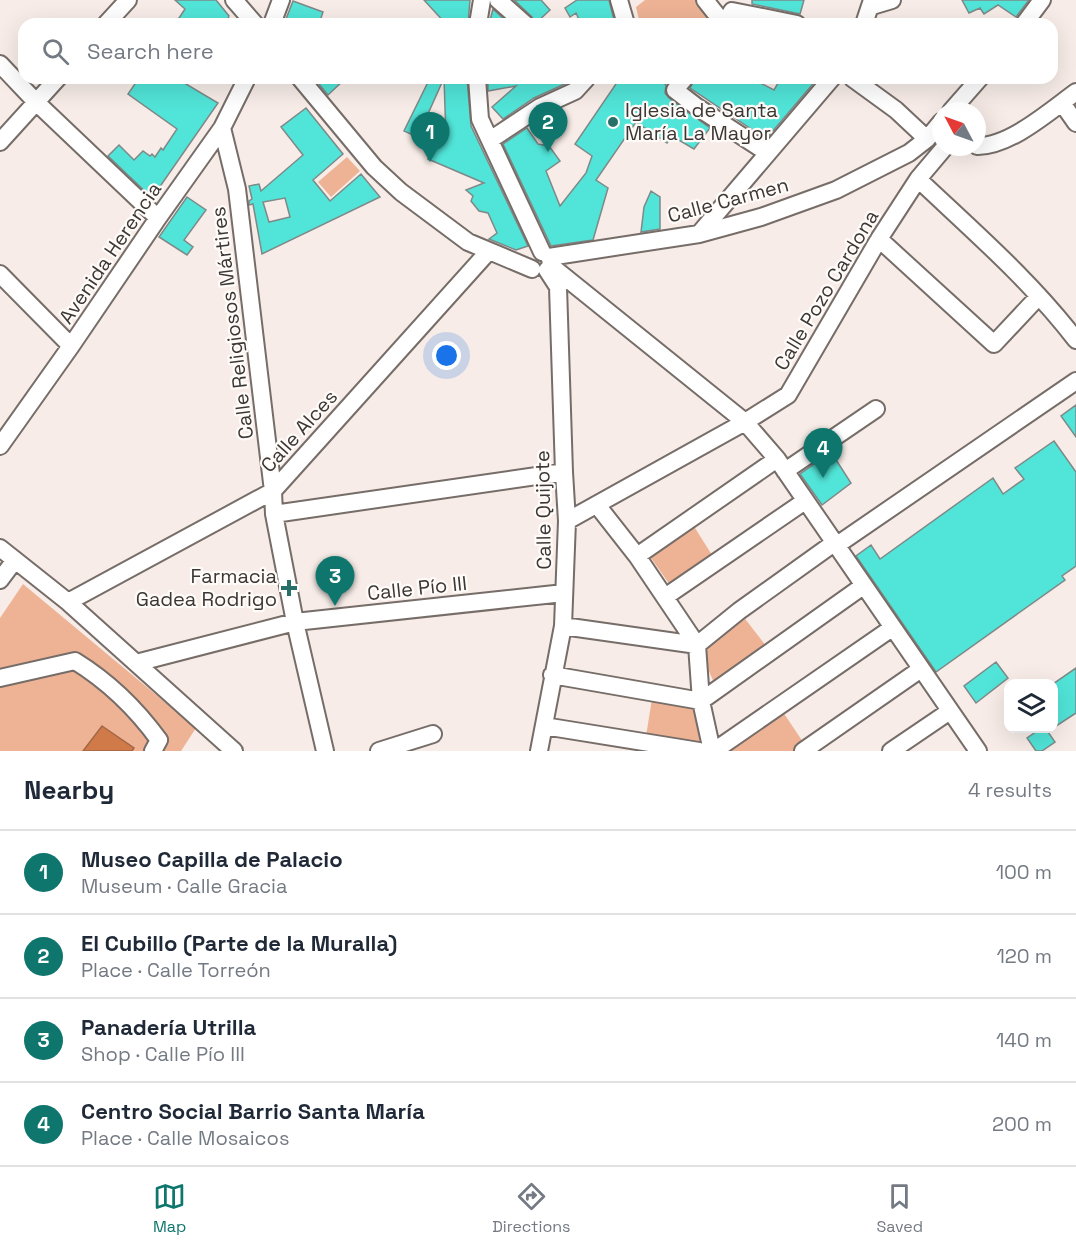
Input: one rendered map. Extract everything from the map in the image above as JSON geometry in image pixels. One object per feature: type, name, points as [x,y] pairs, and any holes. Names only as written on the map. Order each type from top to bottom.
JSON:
[{"type":"street","points":[[112,18],[128,0]]},
{"type":"street","points":[[234,0],[250,18]]},
{"type":"street","points":[[274,18],[281,0]]},
{"type":"street","points":[[479,18],[482,0]]},
{"type":"street","points":[[498,0],[518,18]]},
{"type":"street","points":[[705,0],[730,15],[752,18]]},
{"type":"street","points":[[866,18],[872,3],[892,0]]},
{"type":"street","points":[[1028,18],[1042,0]]},
{"type":"street","points":[[0,64],[18,83]]},
{"type":"street","points":[[19,84],[158,218]]},
{"type":"street","points":[[0,142],[52,84]]},
{"type":"street","name":"Avenida Herencia","points":[[0,446],[222,128],[244,84]]},
{"type":"street","points":[[305,84],[374,167],[401,192],[468,243],[488,252]]},
{"type":"street","name":"Calle Quijote","points":[[477,84],[480,119],[542,261],[558,287],[567,521],[563,626],[539,751]]},
{"type":"street","points":[[490,140],[540,107],[575,91],[581,84]]},
{"type":"street","points":[[680,84],[697,107],[768,153]]},
{"type":"street","points":[[699,234],[827,84]]},
{"type":"street","points":[[860,84],[896,110],[932,131]]},
{"type":"street","points":[[959,102],[975,84]]},
{"type":"street","points":[[986,147],[1007,140],[1076,92]]},
{"type":"street","points":[[1062,103],[1076,123]]},
{"type":"street","name":"Calle Religiosos Mártires","points":[[222,128],[237,189],[274,514],[295,622],[325,751]]},
{"type":"street","name":"Calle Carmen","points":[[488,252],[542,261],[699,234],[761,217],[836,190],[909,153],[932,135]]},
{"type":"street","points":[[909,153],[922,174],[1040,296],[1076,340]]},
{"type":"street","name":"Calle Pozo Cardona","points":[[567,521],[745,422],[788,395],[879,239],[922,174],[937,156]]},
{"type":"street","points":[[879,239],[994,344],[1040,296]]},
{"type":"street","name":"Calle Alces","points":[[68,602],[273,491],[488,252]]},
{"type":"street","points":[[542,261],[745,422],[781,465],[978,751]]},
{"type":"street","points":[[0,274],[71,346]]},
{"type":"street","points":[[563,626],[697,645],[739,611],[835,544],[1076,381]]},
{"type":"street","points":[[637,556],[781,465],[876,409]]},
{"type":"street","points":[[274,514],[564,472]]},
{"type":"street","points":[[665,597],[806,501]]},
{"type":"street","points":[[597,505],[637,556],[697,645],[701,701],[713,751],[892,628]]},
{"type":"street","points":[[0,548],[68,602],[234,751]]},
{"type":"street","points":[[0,580],[15,560]]},
{"type":"street","points":[[552,675],[701,701],[863,586]]},
{"type":"street","name":"Calle Pío III","points":[[136,663],[295,622],[564,593]]},
{"type":"street","points":[[0,678],[75,661],[101,677],[140,713],[159,740],[153,751]]},
{"type":"street","points":[[803,751],[921,669]]},
{"type":"street","points":[[891,751],[950,711]]},
{"type":"street","points":[[544,726],[699,751]]},
{"type":"street","points":[[379,751],[432,734]]},
{"type":"shaded area","points":[[645,0],[696,0],[710,18],[639,18],[636,7]]},
{"type":"shaded area","points":[[347,157],[360,171],[331,197],[318,182]]},
{"type":"shaded area","points":[[690,520],[717,563],[675,592],[646,551]]},
{"type":"shaded area","points":[[23,584],[196,728],[181,751],[0,751],[0,618]]},
{"type":"shaded area","points":[[739,611],[770,651],[717,689],[697,645]]},
{"type":"shaded area","points":[[653,693],[701,701],[699,751],[645,742]]},
{"type":"shaded area","points":[[779,706],[807,748],[803,751],[730,751],[726,742]]},
{"type":"shaded area","points":[[102,726],[134,748],[132,751],[83,751]]},
{"type":"building","points":[[175,0],[216,0],[229,16],[228,18],[179,18],[185,9]]},
{"type":"building","points":[[424,0],[470,0],[468,18],[440,18]]},
{"type":"building","points":[[514,0],[541,0],[550,10],[541,18],[532,17]]},
{"type":"building","points":[[577,0],[609,0],[614,18],[578,18],[576,13],[570,17],[565,8]]},
{"type":"building","points":[[752,0],[804,0],[800,14],[752,4]]},
{"type":"building","points":[[962,0],[1029,0],[1016,17],[998,5],[984,14],[980,8],[969,13]]},
{"type":"building","points":[[293,1],[323,12],[321,18],[286,18]]},
{"type":"building","points":[[493,9],[503,18],[491,18]]},
{"type":"building","points":[[135,84],[186,84],[218,103],[152,198],[108,156],[119,145],[134,160],[143,151],[155,157],[161,148],[163,150],[177,129],[128,94]]},
{"type":"building","points":[[319,84],[340,84],[328,95]]},
{"type":"building","points":[[427,84],[441,84],[423,125],[446,137],[444,84],[468,84],[471,126],[528,246],[516,250],[489,239],[497,233],[488,213],[479,211],[471,201],[473,196],[466,190],[484,183],[428,159],[435,145],[404,131]]},
{"type":"building","points":[[488,84],[565,84],[534,98],[503,119],[492,107],[516,86],[488,91]]},
{"type":"building","points":[[616,84],[665,84],[665,93],[669,98],[710,128],[694,149],[672,136],[667,143],[636,122],[596,180],[608,188],[593,240],[551,246],[503,144],[527,128],[538,144],[549,146],[560,161],[546,171],[560,206],[586,173],[592,156],[575,144]]},
{"type":"building","points":[[692,84],[762,84],[774,90],[778,84],[813,84],[766,139],[690,88]]},
{"type":"building","points":[[306,108],[343,154],[313,180],[330,201],[361,174],[380,197],[262,254],[253,204],[249,205],[252,199],[249,186],[259,184],[261,191],[303,155],[281,127]],"holes":[[[285,198],[290,217],[269,222],[263,202]]]},
{"type":"building","points":[[651,191],[660,197],[660,229],[641,232],[644,207]]},
{"type":"building","points":[[187,197],[206,210],[184,240],[193,247],[187,255],[159,237]]},
{"type":"building","points":[[1076,405],[1076,437],[1061,416]]},
{"type":"building","points":[[1054,441],[1076,472],[1076,566],[1062,576],[1065,580],[936,672],[856,556],[871,545],[880,559],[993,478],[1003,494],[1024,479],[1015,468]]},
{"type":"building","points":[[831,452],[851,483],[822,505],[800,474]]},
{"type":"building","points":[[996,662],[1008,678],[976,703],[964,686]]},
{"type":"building","points":[[1076,668],[1076,713],[1058,725],[1058,681]]},
{"type":"building","points":[[1034,733],[1049,733],[1055,742],[1042,751],[1036,751],[1027,738]]},
{"type":"place","name":"Iglesia de Santa María La Mayor","points":[[613,122]]},
{"type":"place","name":"El Cubillo (Parte de la Muralla)","points":[[548,152]]},
{"type":"place","name":"Museo Capilla de Palacio","points":[[430,162]]},
{"type":"place","name":"Centro Social Barrio Santa María","points":[[823,478]]},
{"type":"place","name":"Farmacia Gadea Rodrigo","points":[[289,588]]},
{"type":"place","name":"Panadería Utrilla","points":[[335,606]]}]
